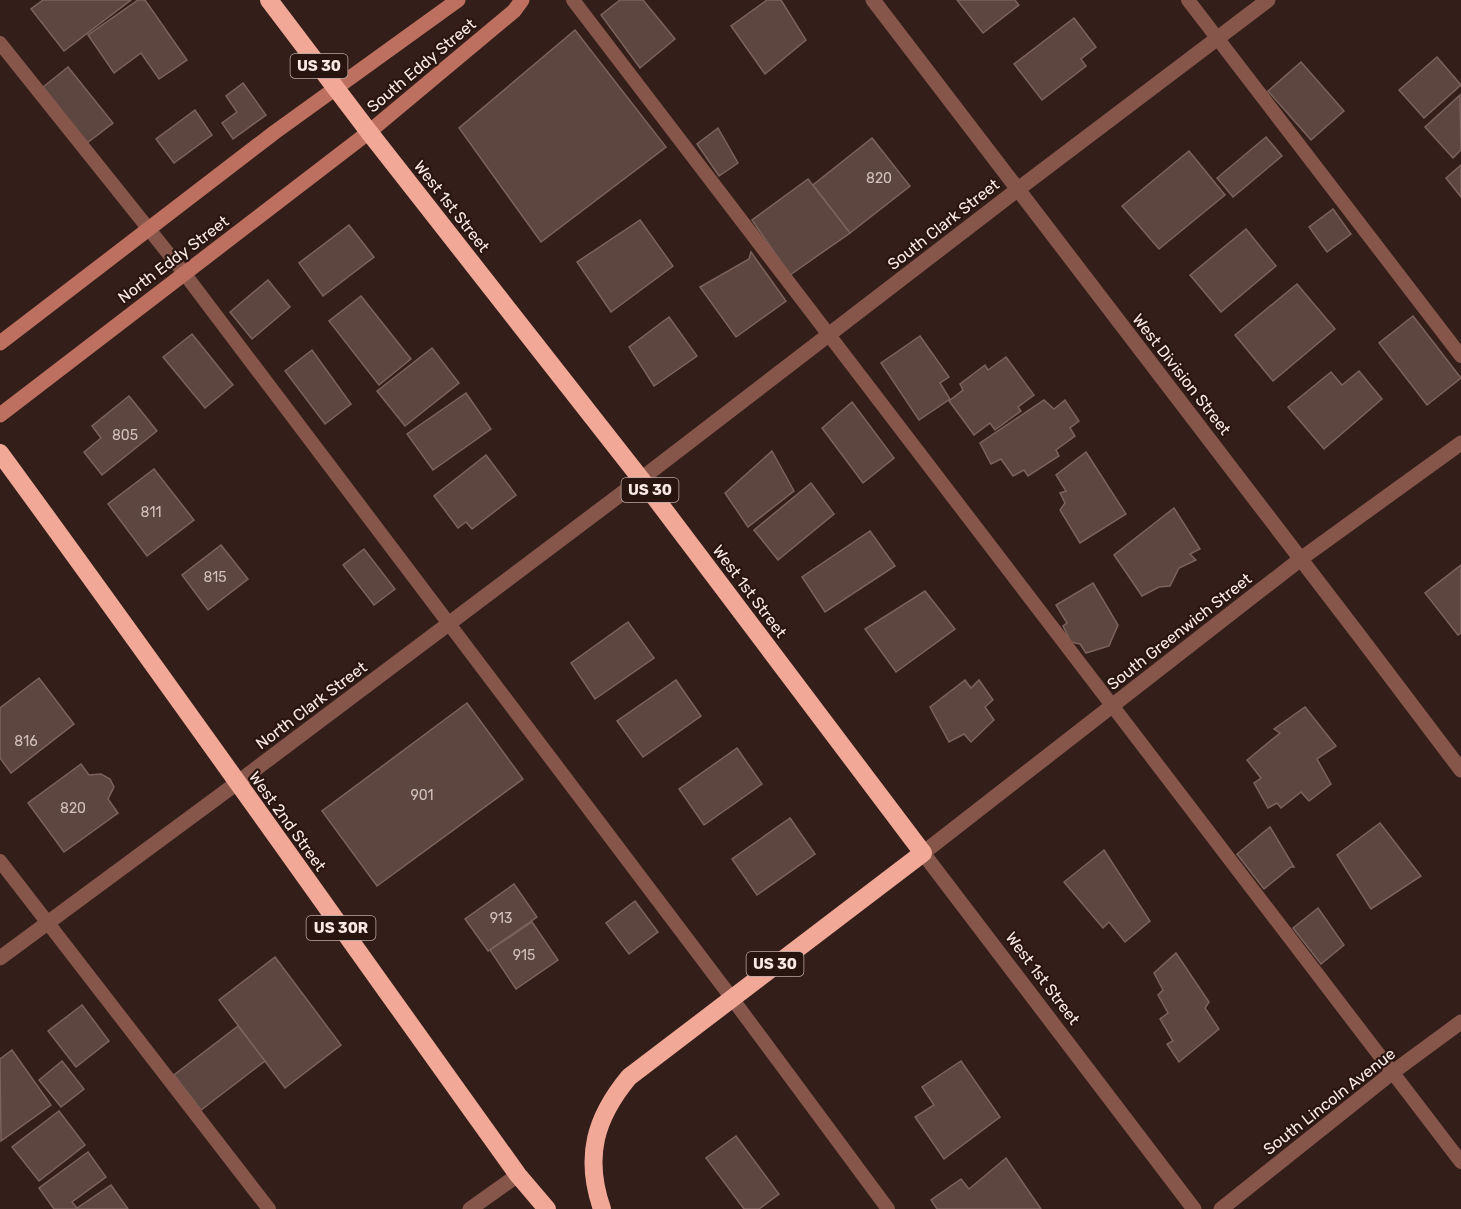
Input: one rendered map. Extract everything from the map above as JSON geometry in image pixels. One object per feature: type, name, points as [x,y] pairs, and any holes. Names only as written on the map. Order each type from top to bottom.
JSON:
[{"type":"highway","name":"West 1st Street","points":[[269,0],[369,132],[641,479],[923,853]]},
{"type":"highway","name":"West 2nd Street","points":[[0,453],[139,643],[518,1175],[547,1209]]},
{"type":"highway","name":"US 30","points":[[602,1209],[594,1172],[594,1143],[601,1119],[612,1097],[629,1077],[731,997],[923,853]]},
{"type":"main road","name":"South Eddy Street","points":[[336,89],[458,0]]},
{"type":"main road","name":"South Eddy Street","points":[[369,132],[514,11],[522,0]]},
{"type":"main road","points":[[0,343],[275,132],[336,89]]},
{"type":"main road","name":"North Eddy Street","points":[[0,415],[369,132]]},
{"type":"street","name":"West Division Street","points":[[873,0],[1302,558],[1461,770]]},
{"type":"street","name":"South Clark Street","points":[[641,479],[1268,0]]},
{"type":"street","name":"South Greenwich Street","points":[[923,853],[1302,558],[1461,443]]},
{"type":"street","name":"North Clark Street","points":[[0,958],[641,479]]},
{"type":"street","name":"West 1st Street","points":[[923,853],[1194,1209]]},
{"type":"street","name":"South Lincoln Avenue","points":[[1221,1209],[1393,1072],[1461,1022]]},
{"type":"street","points":[[470,1209],[518,1175]]},
{"type":"lane","points":[[573,0],[1461,1162]]},
{"type":"lane","points":[[1188,0],[1461,356]]},
{"type":"lane","points":[[0,43],[184,273],[731,997],[888,1209]]},
{"type":"lane","points":[[0,861],[269,1209]]},
{"type":"building","points":[[43,0],[131,0],[64,51],[31,9]]},
{"type":"building","points":[[138,0],[145,0],[187,60],[159,79],[141,53],[114,73],[88,35]]},
{"type":"building","points":[[620,0],[643,0],[675,39],[640,68],[601,15]]},
{"type":"building","points":[[767,0],[781,0],[806,40],[765,74],[731,26]]},
{"type":"building","points":[[957,0],[1015,0],[1019,5],[983,33]]},
{"type":"building","points":[[1074,18],[1096,47],[1081,59],[1086,66],[1042,100],[1014,64]]},
{"type":"building","points":[[575,30],[666,147],[541,242],[459,128]]},
{"type":"building","points":[[1437,57],[1461,85],[1424,118],[1399,90]]},
{"type":"building","points":[[1301,62],[1344,111],[1311,140],[1268,91]]},
{"type":"building","points":[[68,67],[113,123],[87,143],[43,87]]},
{"type":"building","points":[[243,83],[266,115],[233,139],[222,123],[237,112],[226,96]]},
{"type":"building","points":[[1460,95],[1461,150],[1453,158],[1425,127]]},
{"type":"building","points":[[195,110],[212,135],[174,163],[156,139]]},
{"type":"building","points":[[718,128],[738,163],[719,176],[697,144]]},
{"type":"building","points":[[1266,137],[1282,156],[1233,197],[1217,178]]},
{"type":"building","points":[[872,138],[910,186],[850,233],[813,185]]},
{"type":"building","points":[[1189,151],[1225,195],[1159,249],[1122,206]]},
{"type":"building","points":[[1461,165],[1461,197],[1446,178]]},
{"type":"building","points":[[808,179],[850,233],[790,275],[752,220]]},
{"type":"building","points":[[1333,209],[1351,234],[1327,252],[1309,227]]},
{"type":"building","points":[[640,220],[673,266],[611,312],[577,262]]},
{"type":"building","points":[[349,225],[374,257],[323,296],[299,263]]},
{"type":"building","points":[[1246,229],[1276,266],[1221,312],[1190,275]]},
{"type":"building","points":[[751,252],[786,301],[736,337],[700,287],[749,259]]},
{"type":"building","points":[[268,280],[290,307],[252,339],[230,312]]},
{"type":"building","points":[[1297,284],[1335,329],[1273,381],[1235,335]]},
{"type":"building","points":[[361,296],[411,359],[379,385],[329,321]]},
{"type":"building","points":[[1413,316],[1461,378],[1427,405],[1379,343]]},
{"type":"building","points":[[669,317],[697,356],[654,386],[629,347]]},
{"type":"building","points":[[192,334],[233,385],[205,408],[163,357]]},
{"type":"building","points":[[920,336],[949,377],[940,383],[950,399],[919,420],[881,363]]},
{"type":"building","points":[[432,348],[459,383],[405,426],[377,391]]},
{"type":"building","points":[[312,350],[351,404],[325,424],[285,371]]},
{"type":"building","points":[[1006,357],[1034,395],[1018,407],[1021,411],[995,430],[990,423],[974,435],[949,401],[963,390],[960,384],[985,365],[988,370]]},
{"type":"building","points":[[1359,371],[1382,399],[1324,449],[1288,407],[1331,372],[1342,385]]},
{"type":"building","points":[[466,393],[491,429],[433,470],[407,434]]},
{"type":"building","points":[[129,396],[157,431],[102,475],[84,452],[101,438],[92,426]]},
{"type":"building","points":[[1044,400],[1054,409],[1065,400],[1079,421],[1070,428],[1075,436],[1056,450],[1059,456],[1028,476],[1024,470],[1013,476],[1001,459],[991,464],[980,443]]},
{"type":"building","points":[[852,402],[894,458],[863,483],[822,428]]},
{"type":"building","points":[[772,451],[794,491],[748,527],[725,493]]},
{"type":"building","points":[[1086,452],[1126,514],[1080,543],[1060,510],[1065,503],[1060,493],[1066,491],[1056,475]]},
{"type":"building","points":[[486,455],[516,495],[472,529],[466,522],[458,528],[434,496]]},
{"type":"building","points":[[154,469],[194,520],[147,556],[108,504]]},
{"type":"building","points":[[811,483],[834,514],[778,560],[754,530]]},
{"type":"building","points":[[1174,508],[1200,549],[1190,554],[1196,560],[1179,568],[1170,586],[1159,587],[1142,596],[1114,555]]},
{"type":"building","points":[[870,531],[895,566],[825,612],[802,577]]},
{"type":"building","points":[[221,545],[248,579],[208,610],[182,575]]},
{"type":"building","points":[[364,549],[395,589],[374,605],[343,565]]},
{"type":"building","points":[[1461,565],[1461,633],[1458,635],[1425,593]]},
{"type":"building","points":[[1093,583],[1118,625],[1109,646],[1086,653],[1080,644],[1071,642],[1063,626],[1067,623],[1056,605]]},
{"type":"building","points":[[925,591],[955,629],[896,672],[865,629]]},
{"type":"building","points":[[628,622],[654,658],[595,699],[571,663]]},
{"type":"building","points":[[39,678],[74,724],[11,773],[0,758],[0,708]]},
{"type":"building","points":[[676,680],[701,716],[643,757],[617,721]]},
{"type":"building","points":[[965,680],[971,688],[979,680],[993,700],[985,707],[994,720],[971,742],[964,734],[949,742],[930,707]]},
{"type":"building","points":[[467,703],[523,779],[377,886],[322,811]]},
{"type":"building","points":[[1305,707],[1336,746],[1317,759],[1331,784],[1309,801],[1301,792],[1281,808],[1277,803],[1268,808],[1254,783],[1261,778],[1247,760],[1280,733],[1274,729]]},
{"type":"building","points":[[737,748],[762,784],[704,825],[679,789]]},
{"type":"building","points":[[81,764],[89,775],[101,774],[110,779],[114,787],[108,799],[118,813],[64,852],[28,803]]},
{"type":"building","points":[[790,818],[815,854],[757,895],[732,859]]},
{"type":"building","points":[[1380,823],[1421,876],[1371,909],[1337,855]]},
{"type":"building","points":[[1270,827],[1294,867],[1264,889],[1237,854]]},
{"type":"building","points":[[1104,850],[1150,921],[1125,942],[1109,922],[1103,928],[1064,882]]},
{"type":"building","points":[[514,884],[537,917],[488,951],[465,919]]},
{"type":"building","points":[[635,901],[658,932],[629,954],[606,923]]},
{"type":"building","points":[[1318,908],[1344,945],[1321,964],[1293,928]]},
{"type":"building","points":[[532,922],[558,960],[516,989],[490,950]]},
{"type":"building","points":[[1176,953],[1209,1002],[1205,1008],[1219,1029],[1179,1062],[1167,1044],[1173,1041],[1160,1019],[1168,1013],[1158,995],[1163,990],[1154,973]]},
{"type":"building","points":[[275,957],[341,1045],[285,1088],[219,1000]]},
{"type":"building","points":[[82,1005],[109,1041],[76,1067],[48,1031]]},
{"type":"building","points":[[238,1026],[265,1061],[201,1110],[174,1075]]},
{"type":"building","points":[[12,1050],[51,1105],[1,1141],[0,1059]]},
{"type":"building","points":[[62,1061],[84,1089],[61,1107],[39,1080]]},
{"type":"building","points":[[961,1061],[1000,1117],[944,1159],[915,1117],[934,1105],[922,1087]]},
{"type":"building","points":[[59,1111],[85,1145],[39,1181],[12,1147]]},
{"type":"building","points":[[736,1136],[779,1194],[759,1209],[744,1209],[706,1158]]},
{"type":"building","points":[[88,1152],[106,1177],[72,1202],[77,1208],[54,1209],[39,1188]]},
{"type":"building","points":[[1006,1158],[1041,1209],[937,1209],[931,1200],[961,1179],[969,1189]]},
{"type":"building","points":[[111,1185],[128,1209],[75,1209],[77,1208]]}]
